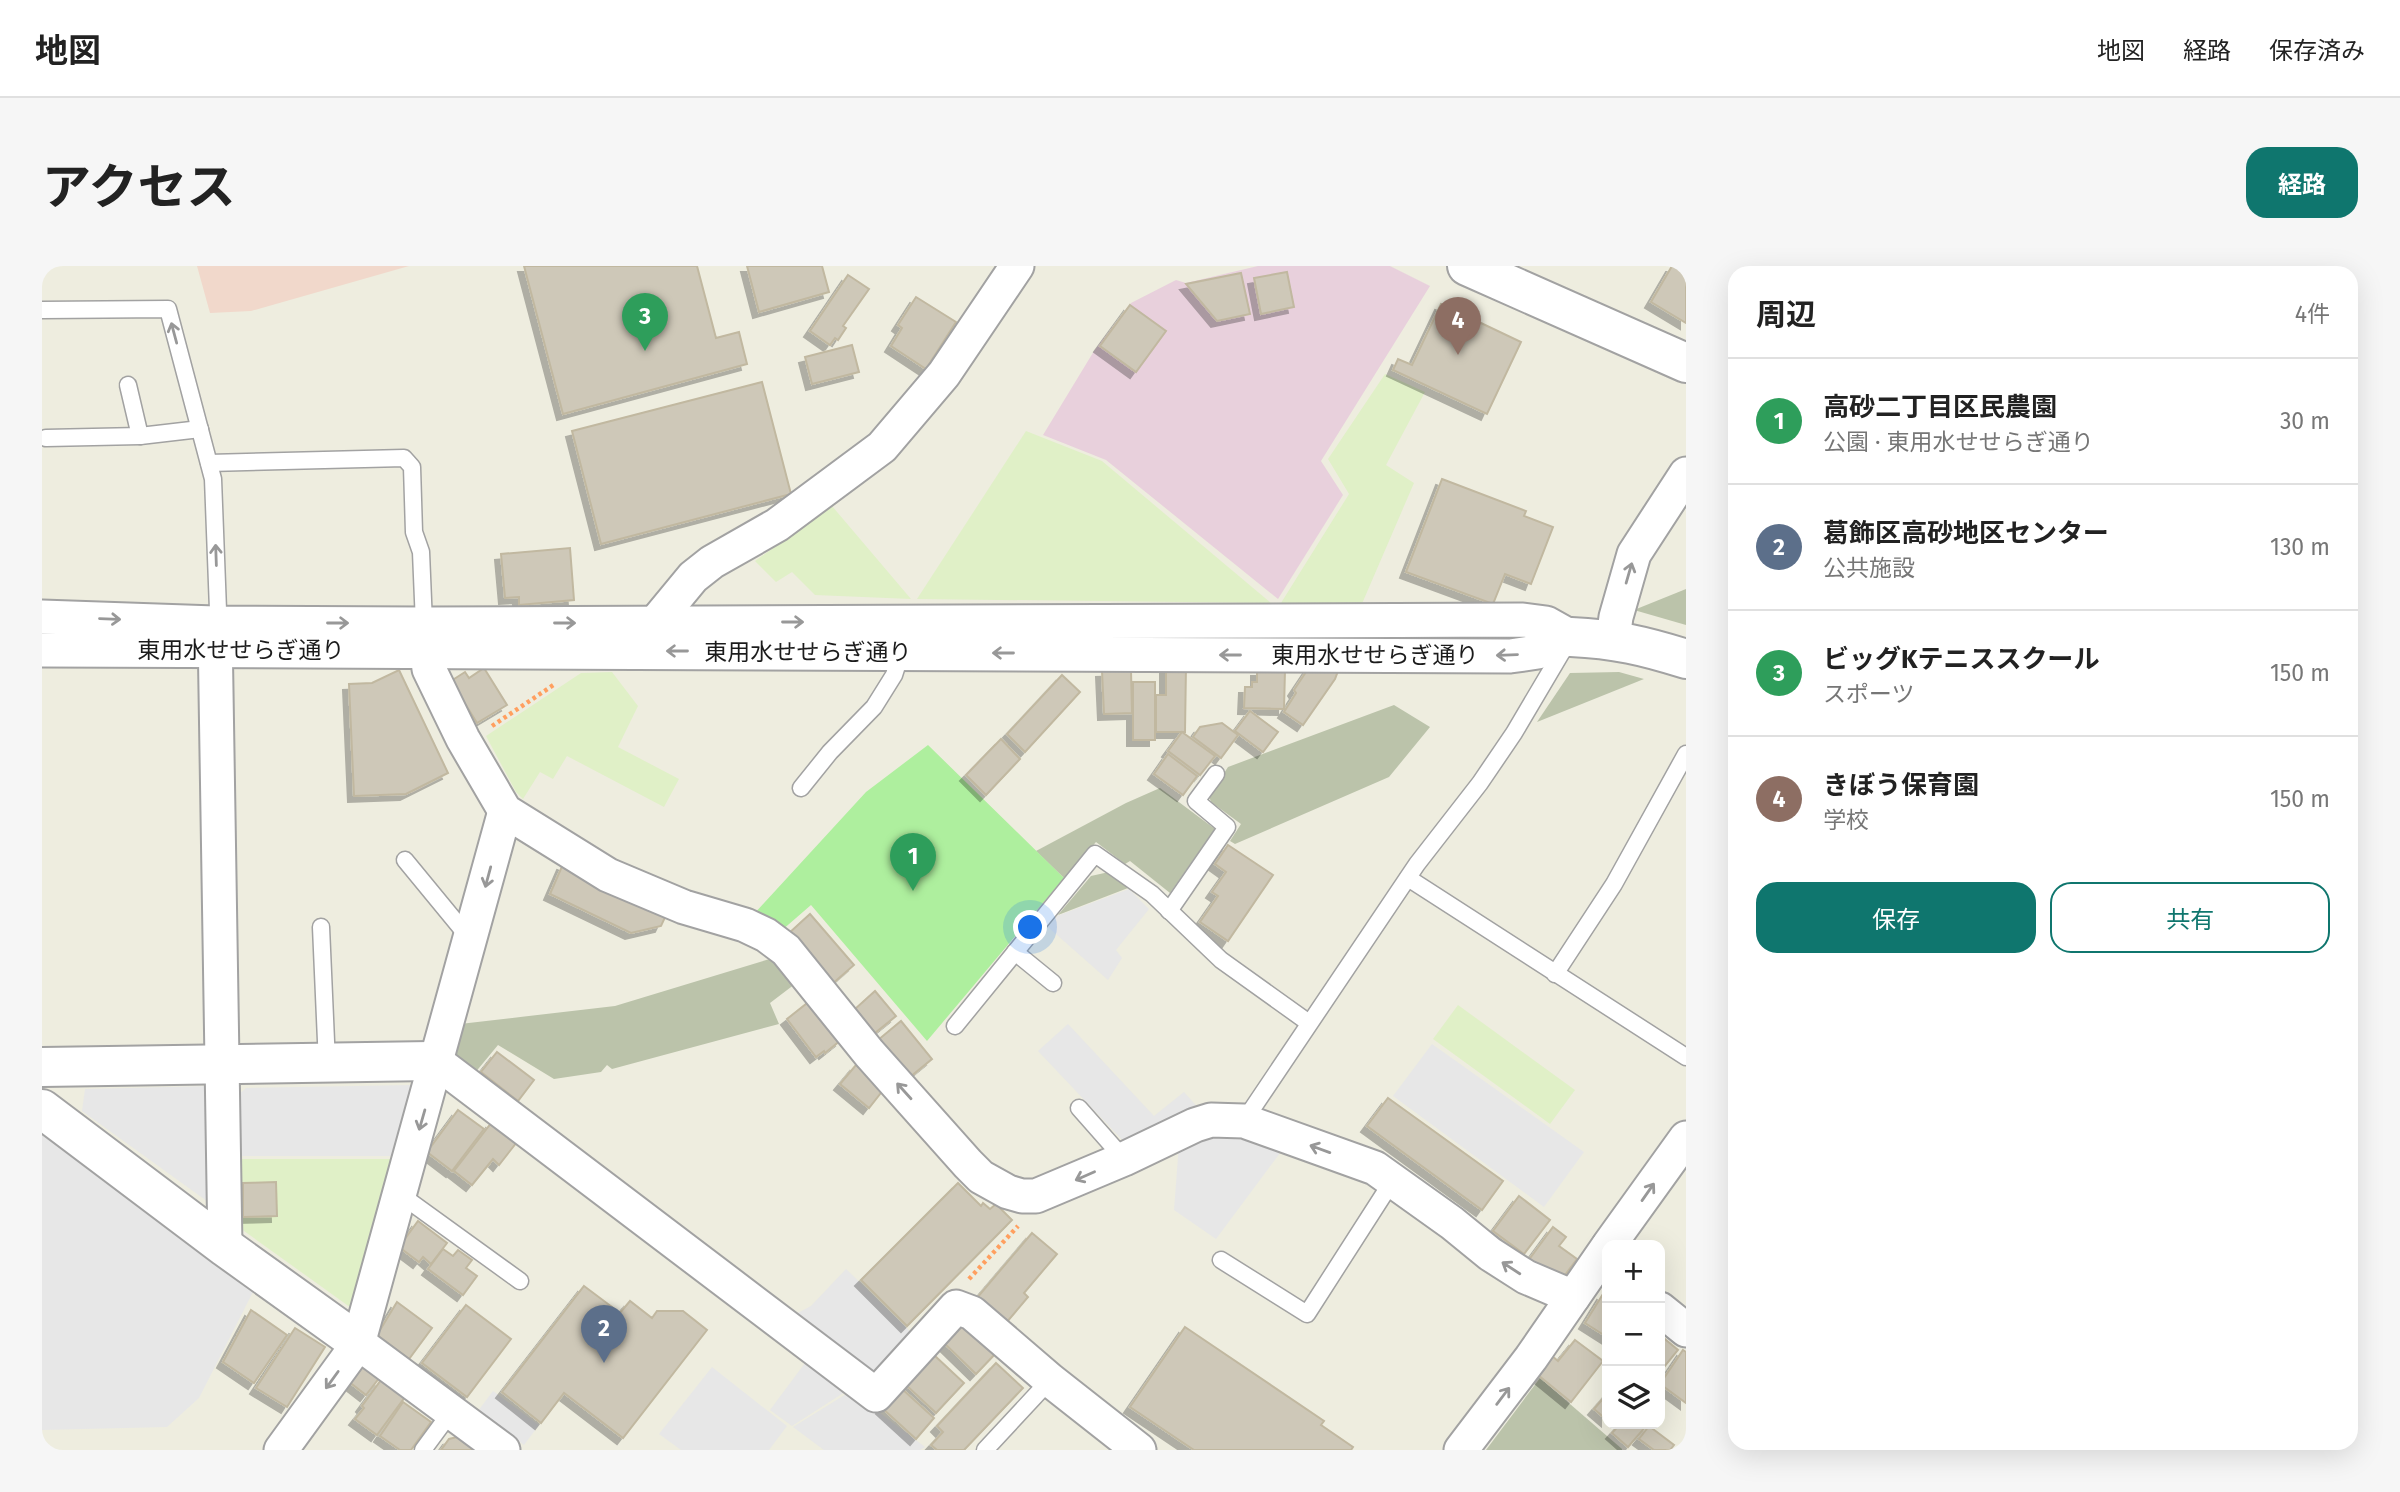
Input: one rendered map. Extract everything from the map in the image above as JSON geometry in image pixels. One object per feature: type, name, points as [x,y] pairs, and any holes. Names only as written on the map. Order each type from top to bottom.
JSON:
[{"type":"street","points":[[655,623],[693,577],[712,562],[777,526],[882,447],[944,374],[1017,266]]},
{"type":"street","points":[[1467,266],[1686,363]]},
{"type":"street","points":[[1613,639],[1616,617],[1634,554],[1686,474]]},
{"type":"street","points":[[42,617],[215,637],[425,637],[655,623],[1523,620],[1546,623],[1571,637],[1613,639],[1643,645],[1686,659]]},
{"type":"street","points":[[215,637],[225,1247]]},
{"type":"street","name":"東用水せせらぎ通り","points":[[42,650],[215,637]]},
{"type":"street","points":[[425,637],[429,669],[505,811],[608,875],[684,907],[745,925],[766,935],[786,950],[869,1053],[981,1177],[1008,1192],[1036,1196],[1195,1125],[1211,1120],[1244,1121],[1374,1168],[1452,1223],[1490,1254],[1526,1277],[1573,1297]]},
{"type":"street","name":"東用水せせらぎ通り","points":[[425,637],[901,653],[1510,656],[1538,652],[1571,637]]},
{"type":"street","points":[[281,1450],[354,1340],[401,1195],[434,1062],[471,941],[505,811]]},
{"type":"street","points":[[42,1068],[434,1062],[876,1395],[956,1307],[972,1313],[1139,1450]]},
{"type":"street","points":[[42,1109],[225,1247],[503,1450]]},
{"type":"street","points":[[1617,1240],[1686,1138]]},
{"type":"street","points":[[1461,1450],[1602,1261]]},
{"type":"street","points":[[1665,1313],[1686,1330]]},
{"type":"lane","points":[[42,310],[168,309],[212,479],[218,610],[215,637]]},
{"type":"lane","points":[[128,385],[140,436]]},
{"type":"lane","points":[[46,438],[140,436],[200,429]]},
{"type":"lane","points":[[209,463],[404,458],[412,467],[414,531],[421,552],[425,637]]},
{"type":"lane","points":[[1244,1121],[1408,878],[1487,773],[1571,637]]},
{"type":"lane","points":[[801,788],[830,752],[874,707],[894,675],[901,653]]},
{"type":"lane","points":[[1555,974],[1614,884],[1686,754]]},
{"type":"lane","points":[[1169,911],[1227,827],[1196,802],[1216,774]]},
{"type":"lane","points":[[956,1026],[1095,854],[1152,894],[1221,960],[1309,1023]]},
{"type":"lane","points":[[405,860],[471,941]]},
{"type":"lane","points":[[1408,878],[1686,1057]]},
{"type":"lane","points":[[321,927],[327,1064]]},
{"type":"lane","points":[[1015,952],[1053,983]]},
{"type":"lane","points":[[1079,1108],[1124,1159]]},
{"type":"lane","points":[[1221,1260],[1307,1314],[1393,1180]]},
{"type":"lane","points":[[401,1195],[520,1281]]},
{"type":"lane","points":[[985,1450],[1051,1380]]},
{"type":"lane","points":[[423,1450],[451,1412]]},
{"type":"path","points":[[491,727],[558,682]]},
{"type":"path","points":[[956,1307],[958,1292],[1031,1211],[1036,1196]]},
{"type":"shaded area","points":[[197,266],[409,266],[251,311],[210,313]]},
{"type":"shaded area","points":[[1258,266],[1390,266],[1430,286],[1321,461],[1343,495],[1278,599],[1106,460],[1043,435],[1094,351],[1131,303],[1176,280],[1186,283]]},
{"type":"shaded area","points":[[1385,374],[1425,392],[1386,465],[1414,483],[1361,606],[1281,603],[1349,494],[1328,459]]},
{"type":"shaded area","points":[[1026,431],[1102,461],[1271,603],[917,599]]},
{"type":"shaded area","points":[[832,506],[911,599],[815,595],[792,572],[776,582],[755,561]]},
{"type":"shaded area","points":[[1686,589],[1686,625],[1634,610]]},
{"type":"shaded area","points":[[612,672],[638,706],[618,747],[679,779],[664,807],[567,756],[553,779],[540,772],[523,799],[516,792],[486,736],[581,673]]},
{"type":"shaded area","points":[[1619,672],[1644,679],[1537,722],[1570,673]]},
{"type":"shaded area","points":[[1394,705],[1430,727],[1389,777],[1235,844],[1230,841],[1241,824],[1211,802],[1209,796],[1228,767]]},
{"type":"shaded area","points":[[1160,788],[1215,829],[1170,893],[1130,861],[1125,864],[1096,842],[1064,878],[1036,851],[1126,803]]},
{"type":"shaded area","points":[[1109,872],[1128,888],[1058,915],[1091,876]]},
{"type":"shaded area","points":[[1129,889],[1149,909],[1116,950],[1122,958],[1108,980],[1048,927],[1057,916]]},
{"type":"shaded area","points":[[773,958],[795,984],[770,1003],[779,1024],[612,1069],[607,1065],[601,1072],[554,1079],[498,1045],[474,1074],[454,1054],[460,1024],[615,1006]]},
{"type":"shaded area","points":[[1458,1005],[1575,1090],[1550,1124],[1433,1039]]},
{"type":"shaded area","points":[[1068,1024],[1154,1116],[1184,1092],[1200,1110],[1128,1146],[1038,1051]]},
{"type":"shaded area","points":[[1432,1044],[1584,1152],[1544,1207],[1393,1096]]},
{"type":"shaded area","points":[[415,1085],[393,1156],[239,1156],[237,1096],[246,1088]]},
{"type":"shaded area","points":[[210,1086],[211,1204],[82,1111],[85,1089]]},
{"type":"shaded area","points":[[1224,1130],[1283,1149],[1216,1239],[1174,1210],[1179,1144]]},
{"type":"shaded area","points":[[42,1134],[254,1290],[199,1398],[167,1427],[42,1430]]},
{"type":"shaded area","points":[[239,1159],[392,1159],[354,1310],[244,1231],[239,1223]]},
{"type":"shaded area","points":[[846,1269],[914,1335],[879,1372],[865,1372],[792,1316],[811,1306]]},
{"type":"shaded area","points":[[808,1359],[848,1390],[792,1426],[770,1410]]},
{"type":"shaded area","points":[[712,1367],[787,1426],[769,1450],[681,1450],[659,1434]]},
{"type":"shaded area","points":[[1540,1378],[1622,1449],[1622,1450],[1486,1450]]},
{"type":"shaded area","points":[[493,1391],[539,1425],[524,1445],[478,1411]]},
{"type":"shaded area","points":[[851,1391],[925,1447],[920,1450],[824,1450],[793,1427]]},
{"type":"green space","points":[[928,745],[1064,878],[927,1041],[811,905],[781,931],[753,915],[866,792]]},
{"type":"building","points":[[524,266],[697,266],[716,338],[739,332],[747,364],[563,414]]},
{"type":"building","points":[[747,266],[822,266],[829,292],[759,312]]},
{"type":"building","points":[[1672,266],[1686,266],[1686,323],[1651,302]]},
{"type":"building","points":[[1287,272],[1294,307],[1261,314],[1254,278]]},
{"type":"building","points":[[1241,273],[1250,314],[1217,321],[1186,284]]},
{"type":"building","points":[[848,275],[869,289],[843,326],[846,328],[838,340],[835,338],[830,345],[810,331]]},
{"type":"building","points":[[916,297],[956,322],[926,369],[891,346],[902,328],[898,325]]},
{"type":"building","points":[[1441,304],[1521,342],[1487,414],[1393,370],[1398,359],[1412,365]]},
{"type":"building","points":[[1130,305],[1166,331],[1136,372],[1100,346]]},
{"type":"building","points":[[852,345],[859,372],[812,384],[805,357]]},
{"type":"building","points":[[762,382],[791,494],[601,544],[572,431]]},
{"type":"building","points":[[1442,479],[1526,511],[1524,516],[1553,527],[1531,584],[1505,574],[1493,604],[1406,572]]},
{"type":"building","points":[[570,548],[574,600],[519,605],[519,597],[505,598],[501,554]]},
{"type":"building","points":[[1166,665],[1186,665],[1185,732],[1156,732],[1156,695],[1166,695]]},
{"type":"building","points":[[1310,666],[1338,671],[1303,725],[1284,712],[1296,693],[1294,690]]},
{"type":"building","points":[[484,668],[507,705],[477,723],[451,681],[465,672],[469,678]]},
{"type":"building","points":[[399,670],[448,773],[406,794],[354,796],[349,684],[372,683]]},
{"type":"building","points":[[1131,670],[1132,713],[1104,714],[1102,671]]},
{"type":"building","points":[[1257,670],[1285,670],[1284,709],[1244,708],[1245,687],[1252,687],[1252,682],[1257,682]]},
{"type":"building","points":[[1062,675],[1080,692],[1025,752],[1007,734]]},
{"type":"building","points":[[1133,682],[1155,682],[1155,740],[1133,740]]},
{"type":"building","points":[[1250,711],[1278,732],[1263,752],[1235,731]]},
{"type":"building","points":[[1222,723],[1238,735],[1221,758],[1193,737],[1200,727]]},
{"type":"building","points":[[1182,732],[1215,756],[1200,775],[1168,751]]},
{"type":"building","points":[[1001,739],[1020,759],[986,795],[966,775]]},
{"type":"building","points":[[1168,754],[1197,776],[1183,795],[1154,774]]},
{"type":"building","points":[[1228,845],[1273,875],[1228,941],[1200,922],[1218,896],[1212,892],[1226,872],[1215,864]]},
{"type":"building","points":[[563,864],[667,913],[661,926],[631,933],[550,894]]},
{"type":"building","points":[[810,914],[854,965],[831,985],[788,934]]},
{"type":"building","points":[[875,991],[896,1016],[875,1033],[855,1009]]},
{"type":"building","points":[[811,1000],[841,1040],[816,1057],[787,1019]]},
{"type":"building","points":[[901,1021],[932,1059],[910,1077],[878,1040]]},
{"type":"building","points":[[497,1052],[534,1080],[518,1101],[481,1072]]},
{"type":"building","points":[[856,1065],[884,1089],[869,1108],[840,1084]]},
{"type":"building","points":[[1388,1098],[1503,1181],[1482,1210],[1367,1126]]},
{"type":"building","points":[[458,1110],[484,1129],[452,1171],[427,1152]]},
{"type":"building","points":[[492,1122],[517,1142],[499,1165],[493,1159],[472,1185],[454,1171]]},
{"type":"building","points":[[276,1182],[277,1216],[243,1217],[243,1183]]},
{"type":"building","points":[[958,1183],[981,1206],[983,1203],[990,1209],[996,1204],[1012,1220],[907,1326],[861,1280]]},
{"type":"building","points":[[1519,1196],[1550,1220],[1524,1254],[1493,1231]]},
{"type":"building","points":[[418,1221],[447,1243],[431,1264],[423,1257],[419,1262],[399,1247]]},
{"type":"building","points":[[1553,1227],[1566,1237],[1559,1246],[1577,1259],[1559,1283],[1528,1261]]},
{"type":"building","points":[[1032,1233],[1057,1254],[1024,1293],[1028,1297],[1007,1322],[976,1299]]},
{"type":"building","points":[[443,1249],[453,1256],[458,1250],[472,1260],[466,1268],[477,1276],[463,1295],[428,1269]]},
{"type":"building","points":[[584,1286],[620,1313],[630,1301],[652,1318],[657,1311],[683,1311],[707,1330],[623,1438],[564,1393],[541,1423],[502,1392]]},
{"type":"building","points":[[1602,1296],[1602,1334],[1585,1323]]},
{"type":"building","points":[[397,1302],[432,1328],[409,1359],[377,1335]]},
{"type":"building","points":[[466,1305],[511,1339],[467,1397],[422,1363]]},
{"type":"building","points":[[251,1310],[287,1335],[254,1383],[223,1362]]},
{"type":"building","points":[[970,1324],[998,1351],[976,1374],[942,1341],[956,1327]]},
{"type":"building","points":[[1185,1327],[1324,1421],[1321,1425],[1353,1447],[1351,1450],[1194,1450],[1130,1407]]},
{"type":"building","points":[[295,1328],[325,1347],[287,1407],[256,1388]]},
{"type":"building","points":[[1665,1339],[1678,1350],[1665,1366]]},
{"type":"building","points":[[1575,1340],[1602,1362],[1571,1402],[1538,1375],[1552,1356],[1558,1361]]},
{"type":"building","points":[[1683,1350],[1686,1352],[1686,1403],[1665,1388],[1665,1377]]},
{"type":"building","points":[[934,1355],[964,1383],[936,1413],[906,1385]]},
{"type":"building","points":[[996,1363],[1023,1388],[964,1450],[937,1450],[931,1445],[943,1432],[937,1426]]},
{"type":"building","points":[[365,1366],[380,1377],[366,1395],[348,1381],[357,1368]]},
{"type":"building","points":[[381,1380],[405,1397],[377,1435],[355,1419]]},
{"type":"building","points":[[901,1388],[934,1418],[916,1439],[882,1408]]},
{"type":"building","points":[[1602,1400],[1602,1416],[1594,1409]]},
{"type":"building","points":[[403,1402],[431,1422],[411,1450],[400,1450],[380,1436]]},
{"type":"building","points":[[1616,1429],[1644,1429],[1628,1447],[1612,1433]]},
{"type":"building","points":[[1647,1429],[1653,1429],[1674,1445],[1670,1450],[1654,1450],[1639,1439]]},
{"type":"building","points":[[457,1437],[475,1449],[441,1450],[449,1439]]},
{"type":"place","name":"ビッグKテニススクール","points":[[645,351]]},
{"type":"place","name":"きぼう保育園","points":[[1458,355]]},
{"type":"place","name":"高砂二丁目区民農園","points":[[913,891]]},
{"type":"place","name":"葛飾区高砂地区センター","points":[[604,1363]]}]
